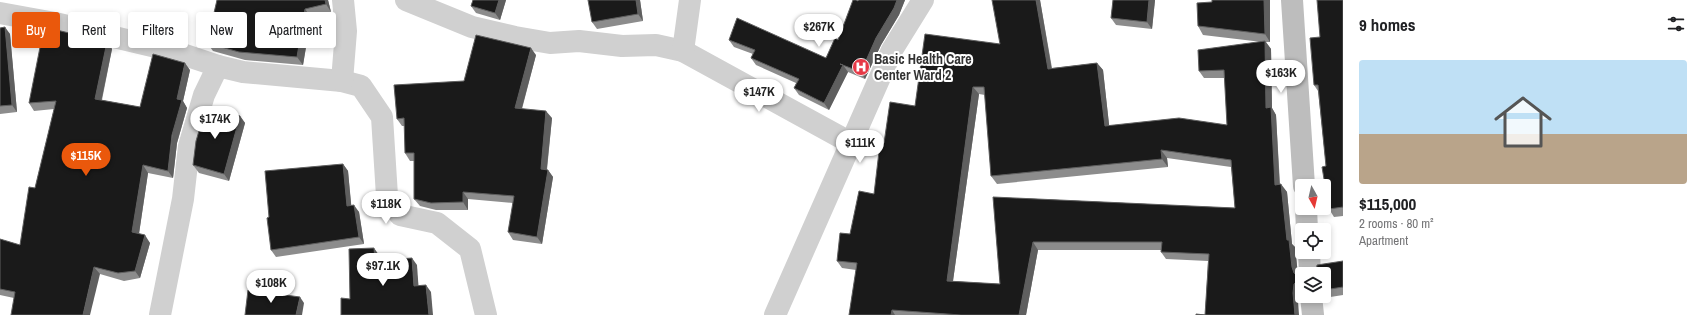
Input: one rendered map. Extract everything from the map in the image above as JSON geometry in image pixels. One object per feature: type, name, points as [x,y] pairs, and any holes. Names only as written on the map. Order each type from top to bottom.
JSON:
[{"type":"street","points":[[342,82],[346,31],[343,0]]},
{"type":"street","points":[[406,0],[472,27],[515,37],[550,42],[579,41],[622,46],[656,45],[683,51],[851,143]]},
{"type":"street","points":[[683,51],[690,0]]},
{"type":"street","points":[[775,315],[892,50],[923,0]]},
{"type":"street","points":[[1292,0],[1304,179]]},
{"type":"street","points":[[0,13],[55,23],[173,51],[218,66],[243,72],[342,82],[361,86],[382,117],[387,196],[400,215],[437,223],[470,249],[486,315]]},
{"type":"street","points":[[160,315],[183,199],[189,146],[204,95],[218,66]]},
{"type":"street","points":[[1312,303],[1313,315]]},
{"type":"building","points":[[217,0],[325,0],[326,4],[305,9],[304,12],[255,12],[255,48],[298,48],[297,57],[239,52],[225,48],[247,48],[247,12],[214,12]]},
{"type":"building","points":[[473,0],[499,0],[495,13],[471,6]]},
{"type":"building","points":[[588,0],[636,0],[638,14],[592,22]]},
{"type":"building","points":[[853,0],[897,0],[894,8],[876,38],[861,72],[843,65],[824,103],[794,88],[799,79],[751,58],[755,50],[729,40],[737,18],[826,58],[835,38],[838,40]]},
{"type":"building","points":[[992,0],[1036,0],[1048,69],[1097,63],[1105,126],[1179,118],[1227,125],[1224,70],[1199,71],[1198,50],[1265,41],[1266,108],[1271,107],[1275,185],[1281,184],[1287,240],[1289,240],[1292,267],[1295,274],[1293,293],[1295,315],[1205,315],[1209,254],[1161,252],[1162,242],[1033,242],[1019,315],[961,315],[892,310],[891,315],[849,315],[857,263],[837,261],[840,233],[850,234],[859,191],[874,194],[880,143],[884,143],[890,102],[915,106],[925,34],[1000,44]],"holes":[[[973,87],[984,87],[991,176],[1162,159],[1161,150],[1231,160],[1235,208],[993,197],[1000,284],[947,281]]]},
{"type":"building","points":[[1113,0],[1149,0],[1147,22],[1111,18]]},
{"type":"building","points":[[1212,0],[1264,0],[1265,34],[1198,26],[1197,3],[1212,2]]},
{"type":"building","points":[[1317,0],[1343,0],[1343,207],[1331,209],[1331,179],[1324,179],[1322,167],[1326,166],[1318,85],[1314,85],[1310,38],[1320,37]]},
{"type":"building","points":[[5,27],[12,105],[0,106],[0,28]]},
{"type":"building","points":[[60,31],[68,33],[68,48],[106,48],[95,99],[140,107],[153,54],[185,63],[177,99],[182,100],[172,135],[168,171],[143,165],[132,232],[145,235],[135,271],[118,273],[94,267],[83,315],[11,315],[15,292],[0,289],[0,239],[20,245],[29,187],[35,188],[56,101],[29,103],[40,48],[60,48]]},
{"type":"building","points":[[476,35],[531,48],[515,108],[546,111],[541,169],[548,170],[537,237],[508,232],[514,196],[463,192],[463,202],[431,203],[414,199],[414,153],[405,153],[404,118],[397,119],[394,85],[464,81]]},
{"type":"building","points":[[206,107],[240,116],[224,174],[193,165],[196,141]]},
{"type":"building","points":[[343,164],[347,206],[354,205],[359,237],[271,250],[267,218],[269,217],[265,171]]},
{"type":"building","points":[[374,248],[375,261],[412,258],[414,286],[426,285],[429,315],[341,315],[341,298],[350,299],[349,249]]},
{"type":"building","points":[[1343,261],[1343,287],[1331,289],[1331,267],[1317,267],[1317,265]]},
{"type":"building","points":[[248,290],[300,297],[296,315],[245,315]]},
{"type":"place","name":"Basic Health Care Center Ward 2","points":[[861,67]]}]
